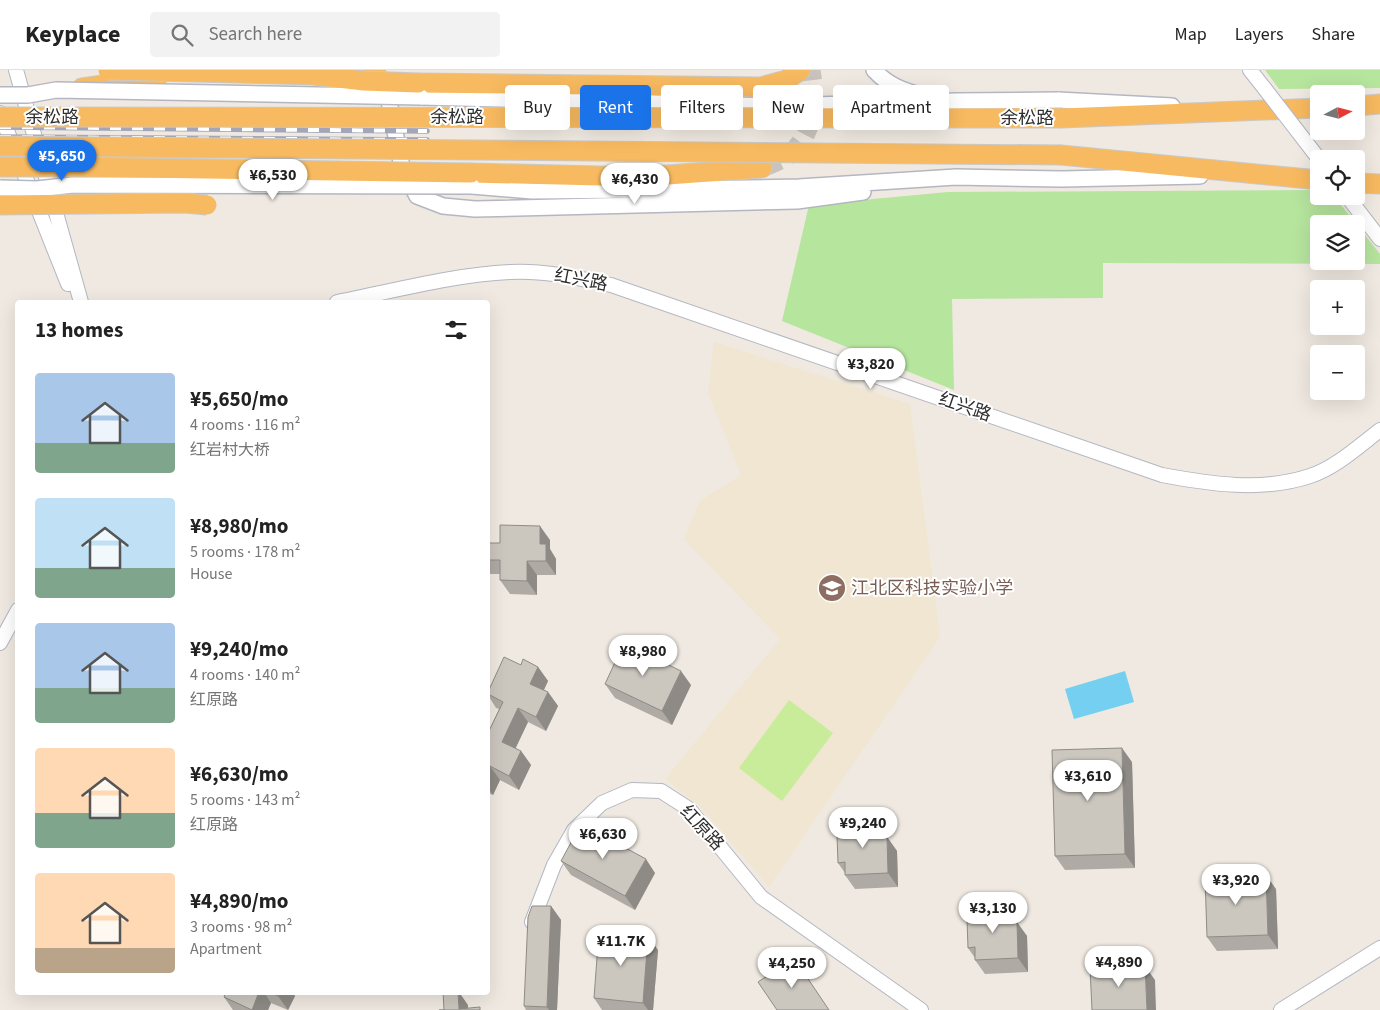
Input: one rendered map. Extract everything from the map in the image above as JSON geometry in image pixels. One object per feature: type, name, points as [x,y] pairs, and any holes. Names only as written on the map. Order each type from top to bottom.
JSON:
[{"type":"highway","points":[[108,70],[313,75],[420,90],[761,87],[786,80],[801,70]]},
{"type":"highway","points":[[313,75],[377,70]]},
{"type":"highway","points":[[66,90],[149,78],[224,73]]},
{"type":"highway","points":[[1365,105],[1380,104]]},
{"type":"highway","name":"余松路","points":[[0,115],[1060,109],[1273,111],[1310,109]]},
{"type":"highway","name":"余松路","points":[[0,146],[1061,155],[1310,179]]},
{"type":"highway","points":[[0,167],[176,168],[472,180],[641,176],[762,168]]},
{"type":"highway","points":[[73,185],[176,168]]},
{"type":"highway","points":[[1365,183],[1380,184]]},
{"type":"highway","points":[[0,205],[185,203],[207,205]]},
{"type":"main road","points":[[377,70],[388,90],[402,167],[417,196],[443,206],[475,209],[798,194]]},
{"type":"main road","points":[[874,70],[901,90],[916,95],[956,101]]},
{"type":"main road","name":"余松路","points":[[0,95],[28,95],[56,90],[420,90],[777,106],[956,101],[1060,109]]},
{"type":"main road","name":"余松路","points":[[73,185],[472,180],[532,191],[633,190],[798,194],[956,178],[1062,179],[1252,174]]},
{"type":"main road","points":[[0,188],[37,189],[73,185],[185,203]]},
{"type":"street","points":[[16,70],[80,300]]},
{"type":"street","points":[[1250,70],[1312,150]]},
{"type":"street","points":[[0,115],[74,300]]},
{"type":"street","points":[[1354,205],[1380,239]]},
{"type":"street","name":"红兴路","points":[[347,300],[459,277],[511,272],[565,275],[611,285],[1162,475],[1197,482],[1238,485],[1276,483],[1310,476],[1344,458],[1380,430]]},
{"type":"street","points":[[0,643],[15,616]]},
{"type":"street","name":"红原路","points":[[529,938],[529,929],[554,865],[574,830],[602,802],[632,790],[661,791],[689,810],[761,897],[921,1010]]},
{"type":"street","points":[[1281,1010],[1380,948]]},
{"type":"shaded area","name":"江北区科技实验小学","points":[[714,342],[910,404],[940,637],[769,887],[700,806],[665,779],[780,639],[684,539],[700,501],[741,475],[708,393]]},
{"type":"green space","points":[[1265,70],[1380,70],[1380,88],[1365,88],[1365,85],[1310,85],[1310,89],[1279,89]]},
{"type":"green space","points":[[1310,190],[1310,205],[1341,205],[1349,215],[1310,215],[1310,264],[1103,263],[1103,298],[952,299],[954,390],[782,321],[809,205],[948,192]]},
{"type":"green space","points":[[1365,235],[1380,254],[1380,264],[1365,264]]},
{"type":"green space","points":[[789,700],[833,733],[782,801],[739,768]]},
{"type":"water","points":[[1125,671],[1134,702],[1074,719],[1065,689]]},
{"type":"building","points":[[500,525],[540,526],[540,544],[546,544],[546,561],[527,561],[527,581],[500,580],[500,560],[490,560],[490,543],[500,543]]},
{"type":"building","points":[[624,643],[681,671],[662,711],[605,684]]},
{"type":"building","points":[[504,657],[521,665],[523,659],[538,667],[530,684],[548,692],[536,717],[518,708],[502,742],[521,751],[509,776],[490,766],[490,729],[503,702],[490,695],[490,688]]},
{"type":"building","points":[[1122,748],[1125,854],[1055,856],[1052,750]]},
{"type":"building","points":[[876,818],[877,837],[887,837],[888,873],[845,875],[845,862],[838,863],[837,836],[850,835],[849,819]]},
{"type":"building","points":[[581,824],[646,859],[625,896],[561,861]]},
{"type":"building","points":[[1266,875],[1268,935],[1207,937],[1205,877]]},
{"type":"building","points":[[1006,903],[1007,922],[1017,922],[1018,958],[975,960],[975,947],[968,948],[967,920],[980,920],[979,904]]},
{"type":"building","points":[[532,906],[551,906],[547,1007],[524,1006],[528,917]]},
{"type":"building","points":[[599,931],[648,936],[643,1003],[594,998]]},
{"type":"building","points":[[794,958],[829,1010],[777,1010],[758,982]]},
{"type":"building","points":[[1145,966],[1147,1010],[1092,1010],[1090,968]]},
{"type":"building","points":[[225,995],[258,995],[252,1010],[224,997]]},
{"type":"building","points":[[443,995],[458,995],[459,1009],[480,1007],[480,1010],[444,1010]]},
{"type":"tunnel","points":[[762,168],[790,154],[805,136],[812,115],[811,70]]},
{"type":"railway","points":[[0,127],[427,131]]},
{"type":"railway","points":[[0,137],[427,140]]},
{"type":"place","name":"江北区科技实验小学","points":[[832,588]]}]
